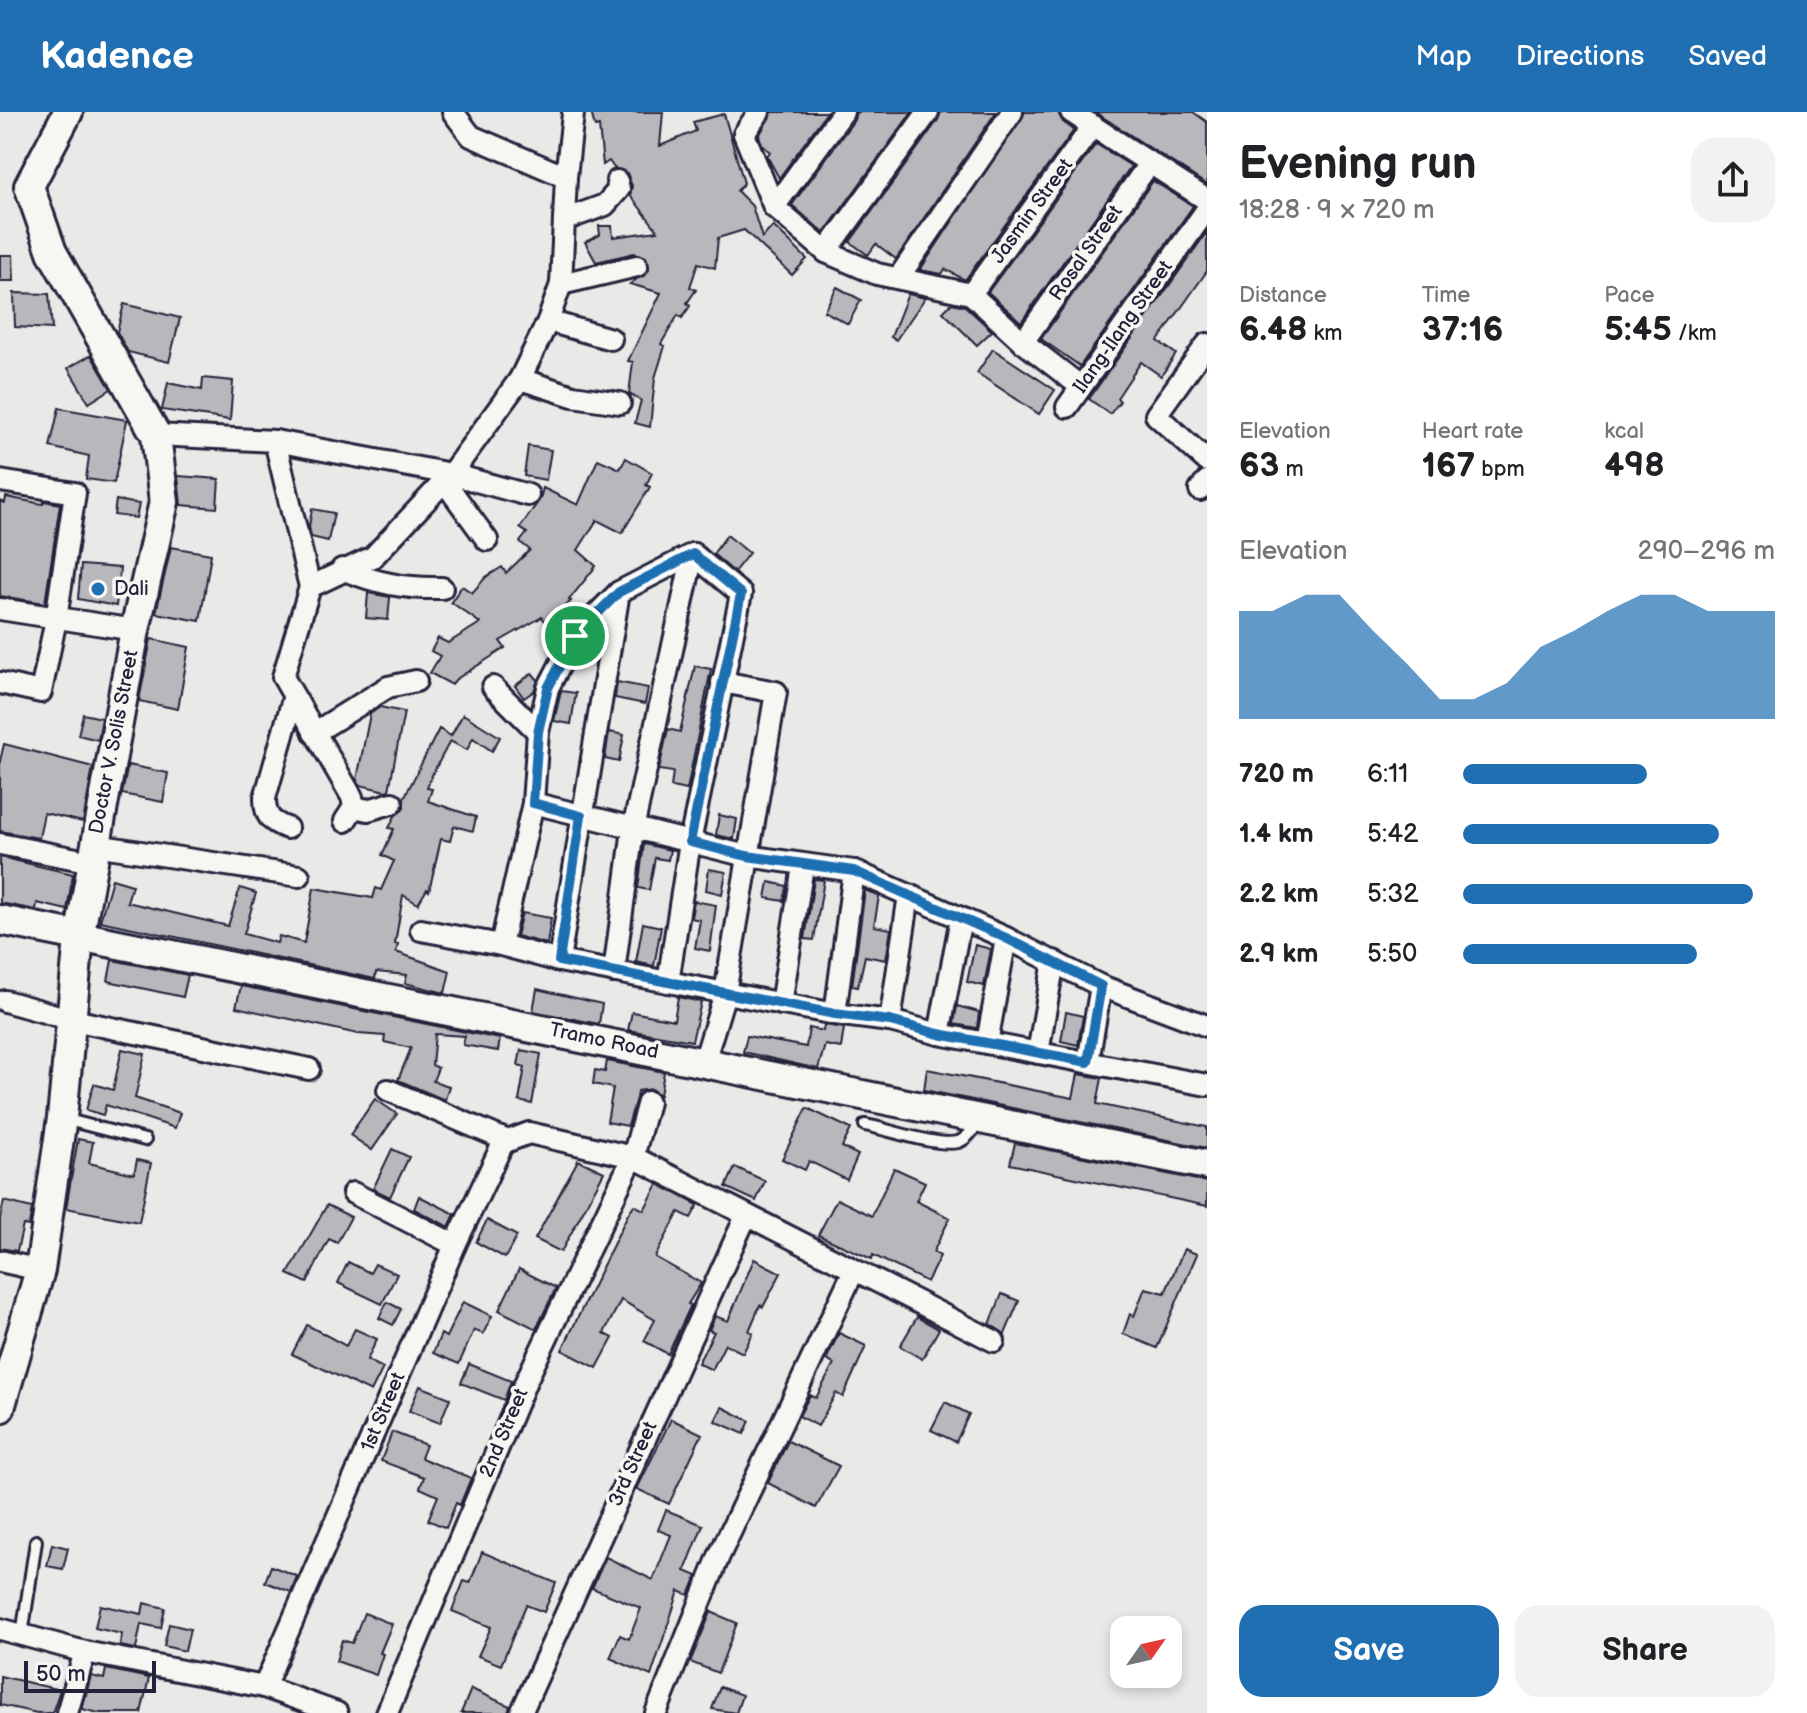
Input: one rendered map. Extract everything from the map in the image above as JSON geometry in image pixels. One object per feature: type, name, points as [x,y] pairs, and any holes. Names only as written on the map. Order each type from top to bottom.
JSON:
[{"type":"street","name":"Doctor V. Solis Street","points":[[2,1396],[40,1270],[62,1118],[79,938],[135,630],[164,502],[156,435],[52,252],[29,186],[68,112]]},
{"type":"street","points":[[453,112],[471,136],[566,177]]},
{"type":"street","points":[[759,112],[744,134],[774,207],[826,252],[877,274],[971,294],[1023,342],[1080,386]]},
{"type":"street","points":[[774,207],[843,112]]},
{"type":"street","points":[[826,252],[928,112]]},
{"type":"street","points":[[899,277],[1012,112]]},
{"type":"street","points":[[1071,112],[1207,200]]},
{"type":"street","points":[[310,587],[342,569],[373,557],[447,477],[520,379],[548,321],[561,284],[566,177],[573,114]]},
{"type":"street","name":"Jasmin Street","points":[[971,294],[1092,127]]},
{"type":"street","name":"Rosal Street","points":[[1023,342],[1149,164]]},
{"type":"street","points":[[564,220],[605,205],[619,189],[617,181]]},
{"type":"street","name":"Ilang-Ilang Street","points":[[1067,407],[1207,209]]},
{"type":"street","points":[[561,284],[637,266]]},
{"type":"street","points":[[548,321],[611,339]]},
{"type":"street","points":[[1207,344],[1156,415],[1207,461]]},
{"type":"street","points":[[520,379],[573,396],[620,403]]},
{"type":"street","points":[[156,435],[275,441],[528,495]]},
{"type":"street","points":[[275,441],[310,587],[283,677],[352,797],[350,814],[392,803]]},
{"type":"street","points":[[447,477],[487,540]]},
{"type":"street","points":[[0,481],[75,493],[56,619],[41,692],[0,683]]},
{"type":"street","points":[[501,945],[533,803],[538,732],[548,688],[575,636],[619,592],[693,554]]},
{"type":"street","points":[[668,982],[690,842],[741,594],[693,554]]},
{"type":"street","points":[[614,972],[633,829],[693,554]]},
{"type":"street","points":[[342,569],[378,583],[407,589],[442,588]]},
{"type":"street","points":[[559,961],[619,592]]},
{"type":"street","points":[[0,609],[135,630]]},
{"type":"street","points":[[314,733],[388,687],[416,681]]},
{"type":"street","points":[[704,1062],[725,993],[776,692],[722,682]]},
{"type":"street","points":[[493,687],[538,732]]},
{"type":"street","points":[[287,828],[273,822],[267,814],[265,798],[293,699]]},
{"type":"street","points":[[533,803],[747,856],[854,871],[1006,938],[1101,986],[1207,1026]]},
{"type":"street","points":[[0,844],[299,876]]},
{"type":"street","points":[[781,1004],[803,866]]},
{"type":"street","points":[[835,1014],[854,871]]},
{"type":"street","points":[[890,1021],[909,895]]},
{"type":"street","points":[[939,1034],[961,918]]},
{"type":"street","name":"Tramo Road","points":[[0,920],[1207,1165]]},
{"type":"street","points":[[421,930],[614,972],[835,1014],[890,1021],[939,1034],[1207,1085]]},
{"type":"street","points":[[987,1043],[1006,938]]},
{"type":"street","points":[[1038,1053],[1054,961]]},
{"type":"street","points":[[1088,1062],[1101,986]]},
{"type":"street","points":[[5,1001],[73,1020],[309,1069]]},
{"type":"street","points":[[388,1090],[508,1141],[529,1133],[633,1157],[994,1341]]},
{"type":"street","name":"2nd Street","points":[[387,1713],[526,1381],[633,1157],[648,1102]]},
{"type":"street","name":"1st Street","points":[[264,1687],[455,1245],[503,1143],[508,1141]]},
{"type":"street","points":[[353,1193],[455,1245]]},
{"type":"street","name":"3rd Street","points":[[521,1713],[746,1216]]},
{"type":"street","points":[[0,1261],[40,1270]]},
{"type":"street","points":[[661,1711],[719,1556],[854,1270]]},
{"type":"street","points":[[0,1629],[85,1652],[264,1687],[337,1713]]},
{"type":"street","points":[[67,1713],[85,1652]]},
{"type":"lane","points":[[62,1118],[145,1140]]},
{"type":"lane","points":[[865,1125],[957,1142],[967,1138],[981,1119]]},
{"type":"lane","points":[[22,1635],[36,1541]]},
{"type":"building","points":[[591,112],[663,112],[660,146],[696,131],[693,122],[724,114],[744,183],[737,191],[752,206],[762,238],[773,226],[807,259],[792,275],[744,230],[718,238],[715,268],[698,263],[690,287],[696,290],[687,303],[690,306],[682,318],[678,315],[661,344],[665,346],[655,378],[650,427],[635,423],[641,400],[629,394],[633,362],[628,361],[661,293],[630,284],[649,270],[646,257],[634,253],[596,262],[585,242],[600,235],[599,226],[612,226],[613,237],[658,231],[630,195],[632,186],[627,173],[614,168],[609,161],[603,165],[599,126],[595,127]]},
{"type":"building","points":[[772,112],[827,112],[779,178],[767,156],[770,152],[759,136]]},
{"type":"building","points":[[856,112],[912,112],[824,233],[792,205],[854,120]]},
{"type":"building","points":[[941,112],[996,112],[896,259],[876,244],[868,255],[850,242]]},
{"type":"building","points":[[1025,112],[1058,112],[1063,122],[1074,130],[965,280],[945,269],[942,274],[920,270]]},
{"type":"building","points":[[1095,112],[1193,112],[1207,122],[1207,185]]},
{"type":"building","points":[[1096,144],[1131,166],[1021,322],[988,292]]},
{"type":"building","points":[[1153,181],[1193,206],[1080,366],[1041,339]]},
{"type":"building","points":[[1207,232],[1207,271],[1158,341],[1176,354],[1161,376],[1141,362],[1110,414],[1089,399]]},
{"type":"building","points":[[0,255],[13,255],[14,281],[0,281]]},
{"type":"building","points":[[837,287],[861,300],[848,324],[824,311]]},
{"type":"building","points":[[14,293],[49,294],[52,329],[15,327]]},
{"type":"building","points":[[908,294],[925,298],[896,340],[891,337]]},
{"type":"building","points":[[952,303],[965,306],[992,331],[977,345],[943,312]]},
{"type":"building","points":[[124,304],[180,318],[169,362],[128,352],[117,332]]},
{"type":"building","points":[[993,349],[1055,390],[1039,414],[977,373]]},
{"type":"building","points":[[91,355],[111,389],[89,403],[68,368]]},
{"type":"building","points":[[203,378],[233,381],[230,420],[162,410],[168,383],[202,390]]},
{"type":"building","points":[[59,408],[127,420],[114,483],[86,479],[89,456],[50,447]]},
{"type":"building","points":[[528,446],[551,450],[546,480],[524,476]]},
{"type":"building","points":[[626,458],[652,473],[646,485],[650,487],[622,533],[597,520],[578,550],[596,566],[571,601],[547,624],[542,617],[500,641],[505,648],[452,685],[430,673],[440,656],[431,651],[438,638],[448,643],[480,623],[451,602],[462,586],[472,593],[486,577],[502,567],[506,573],[530,550],[520,542],[527,533],[520,528],[540,499],[543,488],[578,505],[598,459],[620,469]]},
{"type":"building","points":[[178,476],[219,479],[217,508],[181,505]]},
{"type":"building","points":[[6,497],[60,504],[45,603],[0,596],[0,501],[5,503]]},
{"type":"building","points":[[116,500],[139,504],[136,518],[114,515]]},
{"type":"building","points":[[312,509],[334,513],[328,541],[311,537]]},
{"type":"building","points":[[727,535],[749,553],[734,572],[713,554]]},
{"type":"building","points":[[171,547],[211,554],[200,621],[156,613]]},
{"type":"building","name":"Dali","points":[[81,565],[120,568],[116,606],[78,599]]},
{"type":"building","points":[[368,593],[390,597],[388,620],[366,618]]},
{"type":"building","points":[[151,639],[189,647],[178,709],[139,701]]},
{"type":"building","points":[[695,666],[711,669],[687,790],[671,787],[673,772],[659,770],[668,729],[680,732]]},
{"type":"building","points":[[532,673],[538,680],[534,691],[524,698],[515,686]]},
{"type":"building","points":[[617,682],[648,688],[645,704],[615,698]]},
{"type":"building","points":[[561,691],[576,693],[571,724],[554,721]]},
{"type":"building","points":[[380,707],[404,712],[389,790],[386,791],[360,785],[357,779],[370,714]]},
{"type":"building","points":[[83,714],[102,718],[98,740],[78,735]]},
{"type":"building","points":[[463,714],[500,737],[492,751],[473,738],[467,750],[450,741],[427,788],[432,789],[428,801],[476,817],[473,831],[454,826],[450,841],[441,839],[429,891],[427,889],[418,904],[403,895],[395,944],[398,944],[396,952],[450,971],[445,993],[405,983],[407,975],[376,972],[375,979],[100,921],[112,879],[132,885],[127,902],[228,926],[240,888],[256,893],[244,934],[277,943],[279,936],[304,943],[314,888],[373,898],[376,888],[381,890],[394,861],[382,855],[394,829],[389,828],[404,807],[404,798],[439,729],[451,736]]},
{"type":"building","points":[[609,732],[624,735],[619,762],[605,759]]},
{"type":"building","points":[[4,744],[93,767],[83,822],[44,813],[39,838],[0,831],[0,761]]},
{"type":"building","points":[[128,765],[168,773],[163,802],[122,794]]},
{"type":"building","points":[[719,815],[737,819],[734,839],[716,835]]},
{"type":"building","points":[[644,844],[670,850],[668,860],[655,858],[649,890],[638,888]]},
{"type":"building","points":[[0,857],[73,874],[67,910],[37,903],[36,910],[0,903]]},
{"type":"building","points":[[709,869],[726,872],[722,894],[706,890]]},
{"type":"building","points":[[814,879],[824,880],[814,940],[805,939]]},
{"type":"building","points":[[769,882],[787,886],[784,901],[766,898]]},
{"type":"building","points":[[865,890],[879,896],[874,926],[891,929],[886,960],[865,956],[858,987],[852,986]]},
{"type":"building","points":[[694,901],[716,905],[710,951],[695,948],[700,920],[691,918]]},
{"type":"building","points":[[522,913],[551,918],[547,944],[516,936]]},
{"type":"building","points":[[643,923],[661,927],[654,966],[636,962]]},
{"type":"building","points":[[975,945],[991,949],[984,986],[967,982]]},
{"type":"building","points":[[112,960],[188,975],[183,997],[108,981]]},
{"type":"building","points":[[241,986],[500,1039],[498,1051],[463,1045],[465,1036],[435,1034],[432,1065],[438,1068],[433,1081],[449,1086],[445,1100],[398,1080],[411,1048],[384,1042],[385,1036],[358,1034],[236,1007]]},
{"type":"building","points":[[537,989],[602,1004],[599,1024],[533,1011]]},
{"type":"building","points":[[678,997],[701,1002],[692,1041],[628,1030],[632,1012],[674,1020]]},
{"type":"building","points":[[957,1006],[979,1012],[977,1028],[954,1024]]},
{"type":"building","points":[[1066,1012],[1083,1016],[1078,1045],[1061,1041]]},
{"type":"building","points":[[824,1025],[844,1028],[841,1048],[825,1045],[818,1069],[743,1052],[747,1036],[806,1047],[809,1028],[823,1031]]},
{"type":"building","points":[[122,1049],[145,1054],[135,1098],[180,1113],[175,1128],[106,1105],[103,1115],[86,1110],[94,1084],[113,1090]]},
{"type":"building","points":[[521,1050],[541,1054],[532,1104],[519,1101],[525,1067],[518,1065]]},
{"type":"building","points":[[607,1061],[664,1072],[660,1095],[651,1089],[638,1091],[628,1126],[607,1122],[613,1088],[593,1084],[595,1070],[605,1072]]},
{"type":"building","points":[[927,1069],[1073,1098],[1078,1074],[1102,1078],[1097,1104],[1207,1127],[1207,1148],[924,1090]]},
{"type":"building","points":[[375,1099],[397,1114],[372,1150],[350,1135]]},
{"type":"building","points":[[807,1108],[851,1129],[842,1147],[858,1155],[847,1180],[809,1161],[805,1170],[782,1159]]},
{"type":"building","points":[[78,1139],[93,1142],[89,1163],[134,1174],[137,1160],[151,1163],[139,1222],[66,1208]]},
{"type":"building","points":[[1015,1143],[1207,1182],[1207,1206],[1010,1164]]},
{"type":"building","points":[[392,1149],[409,1157],[390,1197],[373,1189]]},
{"type":"building","points":[[578,1160],[604,1172],[561,1252],[535,1239]]},
{"type":"building","points":[[735,1167],[765,1181],[756,1201],[726,1187]]},
{"type":"building","points":[[894,1168],[925,1182],[916,1201],[950,1218],[933,1252],[940,1256],[927,1282],[873,1255],[872,1259],[818,1235],[837,1199],[872,1216]]},
{"type":"building","points":[[658,1184],[698,1205],[691,1218],[679,1212],[655,1257],[701,1283],[688,1304],[691,1305],[668,1354],[644,1341],[655,1320],[621,1300],[604,1333],[613,1338],[597,1368],[562,1350],[628,1214],[634,1205],[644,1210]]},
{"type":"building","points":[[419,1196],[455,1214],[449,1227],[414,1209]]},
{"type":"building","points":[[4,1201],[32,1208],[29,1226],[23,1225],[17,1251],[0,1248],[0,1218]]},
{"type":"building","points":[[327,1205],[351,1217],[337,1243],[329,1239],[307,1283],[288,1274]]},
{"type":"building","points":[[487,1220],[517,1236],[505,1258],[476,1242]]},
{"type":"building","points":[[1184,1249],[1197,1254],[1157,1348],[1123,1334],[1145,1288],[1165,1293]]},
{"type":"building","points":[[754,1259],[781,1273],[763,1307],[760,1305],[749,1331],[753,1333],[743,1353],[725,1344],[712,1370],[698,1363],[714,1332],[709,1330],[715,1316],[728,1321]]},
{"type":"building","points":[[348,1262],[370,1273],[375,1264],[397,1274],[382,1304],[338,1283]]},
{"type":"building","points":[[519,1269],[556,1288],[536,1329],[499,1310]]},
{"type":"building","points":[[1002,1294],[1019,1301],[1005,1334],[990,1324]]},
{"type":"building","points":[[387,1302],[401,1309],[393,1325],[379,1318]]},
{"type":"building","points":[[463,1302],[492,1316],[483,1334],[474,1330],[459,1364],[433,1353],[441,1334],[446,1337]]},
{"type":"building","points":[[917,1317],[939,1329],[922,1359],[900,1346]]},
{"type":"building","points":[[307,1325],[346,1346],[355,1329],[377,1339],[367,1360],[383,1368],[371,1392],[292,1354]]},
{"type":"building","points":[[839,1333],[866,1346],[843,1397],[836,1393],[818,1426],[799,1416],[810,1395],[816,1398],[834,1364],[826,1360]]},
{"type":"building","points":[[469,1364],[511,1381],[504,1400],[461,1383]]},
{"type":"building","points":[[420,1386],[450,1398],[440,1423],[409,1411]]},
{"type":"building","points":[[945,1402],[969,1414],[956,1442],[931,1430]]},
{"type":"building","points":[[722,1407],[750,1421],[744,1434],[715,1421]]},
{"type":"building","points":[[671,1419],[702,1434],[669,1504],[637,1489]]},
{"type":"building","points":[[392,1432],[426,1445],[421,1458],[471,1478],[446,1528],[428,1520],[438,1496],[420,1488],[424,1477],[381,1461]]},
{"type":"building","points":[[788,1441],[839,1466],[816,1508],[768,1483]]},
{"type":"building","points":[[666,1510],[703,1525],[685,1571],[697,1576],[689,1595],[679,1591],[651,1676],[610,1658],[620,1635],[629,1639],[641,1608],[592,1588],[606,1557],[653,1580],[671,1535],[658,1530]]},
{"type":"building","points":[[52,1544],[68,1548],[63,1569],[47,1566]]},
{"type":"building","points":[[482,1552],[556,1583],[544,1612],[526,1605],[501,1665],[478,1656],[491,1627],[452,1611],[464,1581],[470,1583]]},
{"type":"building","points":[[271,1566],[297,1576],[291,1592],[265,1582]]},
{"type":"building","points":[[144,1603],[165,1608],[161,1628],[141,1624],[136,1649],[120,1646],[122,1634],[95,1628],[100,1605],[142,1614]]},
{"type":"building","points":[[711,1612],[737,1623],[718,1673],[690,1662]]},
{"type":"building","points":[[364,1613],[392,1624],[380,1653],[383,1654],[376,1675],[336,1661],[342,1640],[352,1643]]},
{"type":"building","points":[[169,1624],[190,1629],[185,1651],[164,1646]]},
{"type":"building","points":[[106,1669],[149,1678],[141,1713],[99,1713],[82,1709],[91,1676],[104,1679]]},
{"type":"building","points":[[0,1676],[60,1690],[52,1713],[0,1705]]},
{"type":"building","points":[[720,1687],[742,1695],[736,1713],[712,1709]]},
{"type":"building","points":[[471,1689],[510,1706],[508,1713],[461,1713]]},
{"type":"place","name":"Dali","points":[[98,589]]},
{"type":"route","points":[[693,554],[741,594],[690,842],[803,866],[854,871],[1006,938],[1101,986],[1088,1062],[939,1034],[890,1021],[835,1014],[559,961],[581,816],[533,803],[538,732],[548,688],[575,636],[619,592],[693,554]]}]
